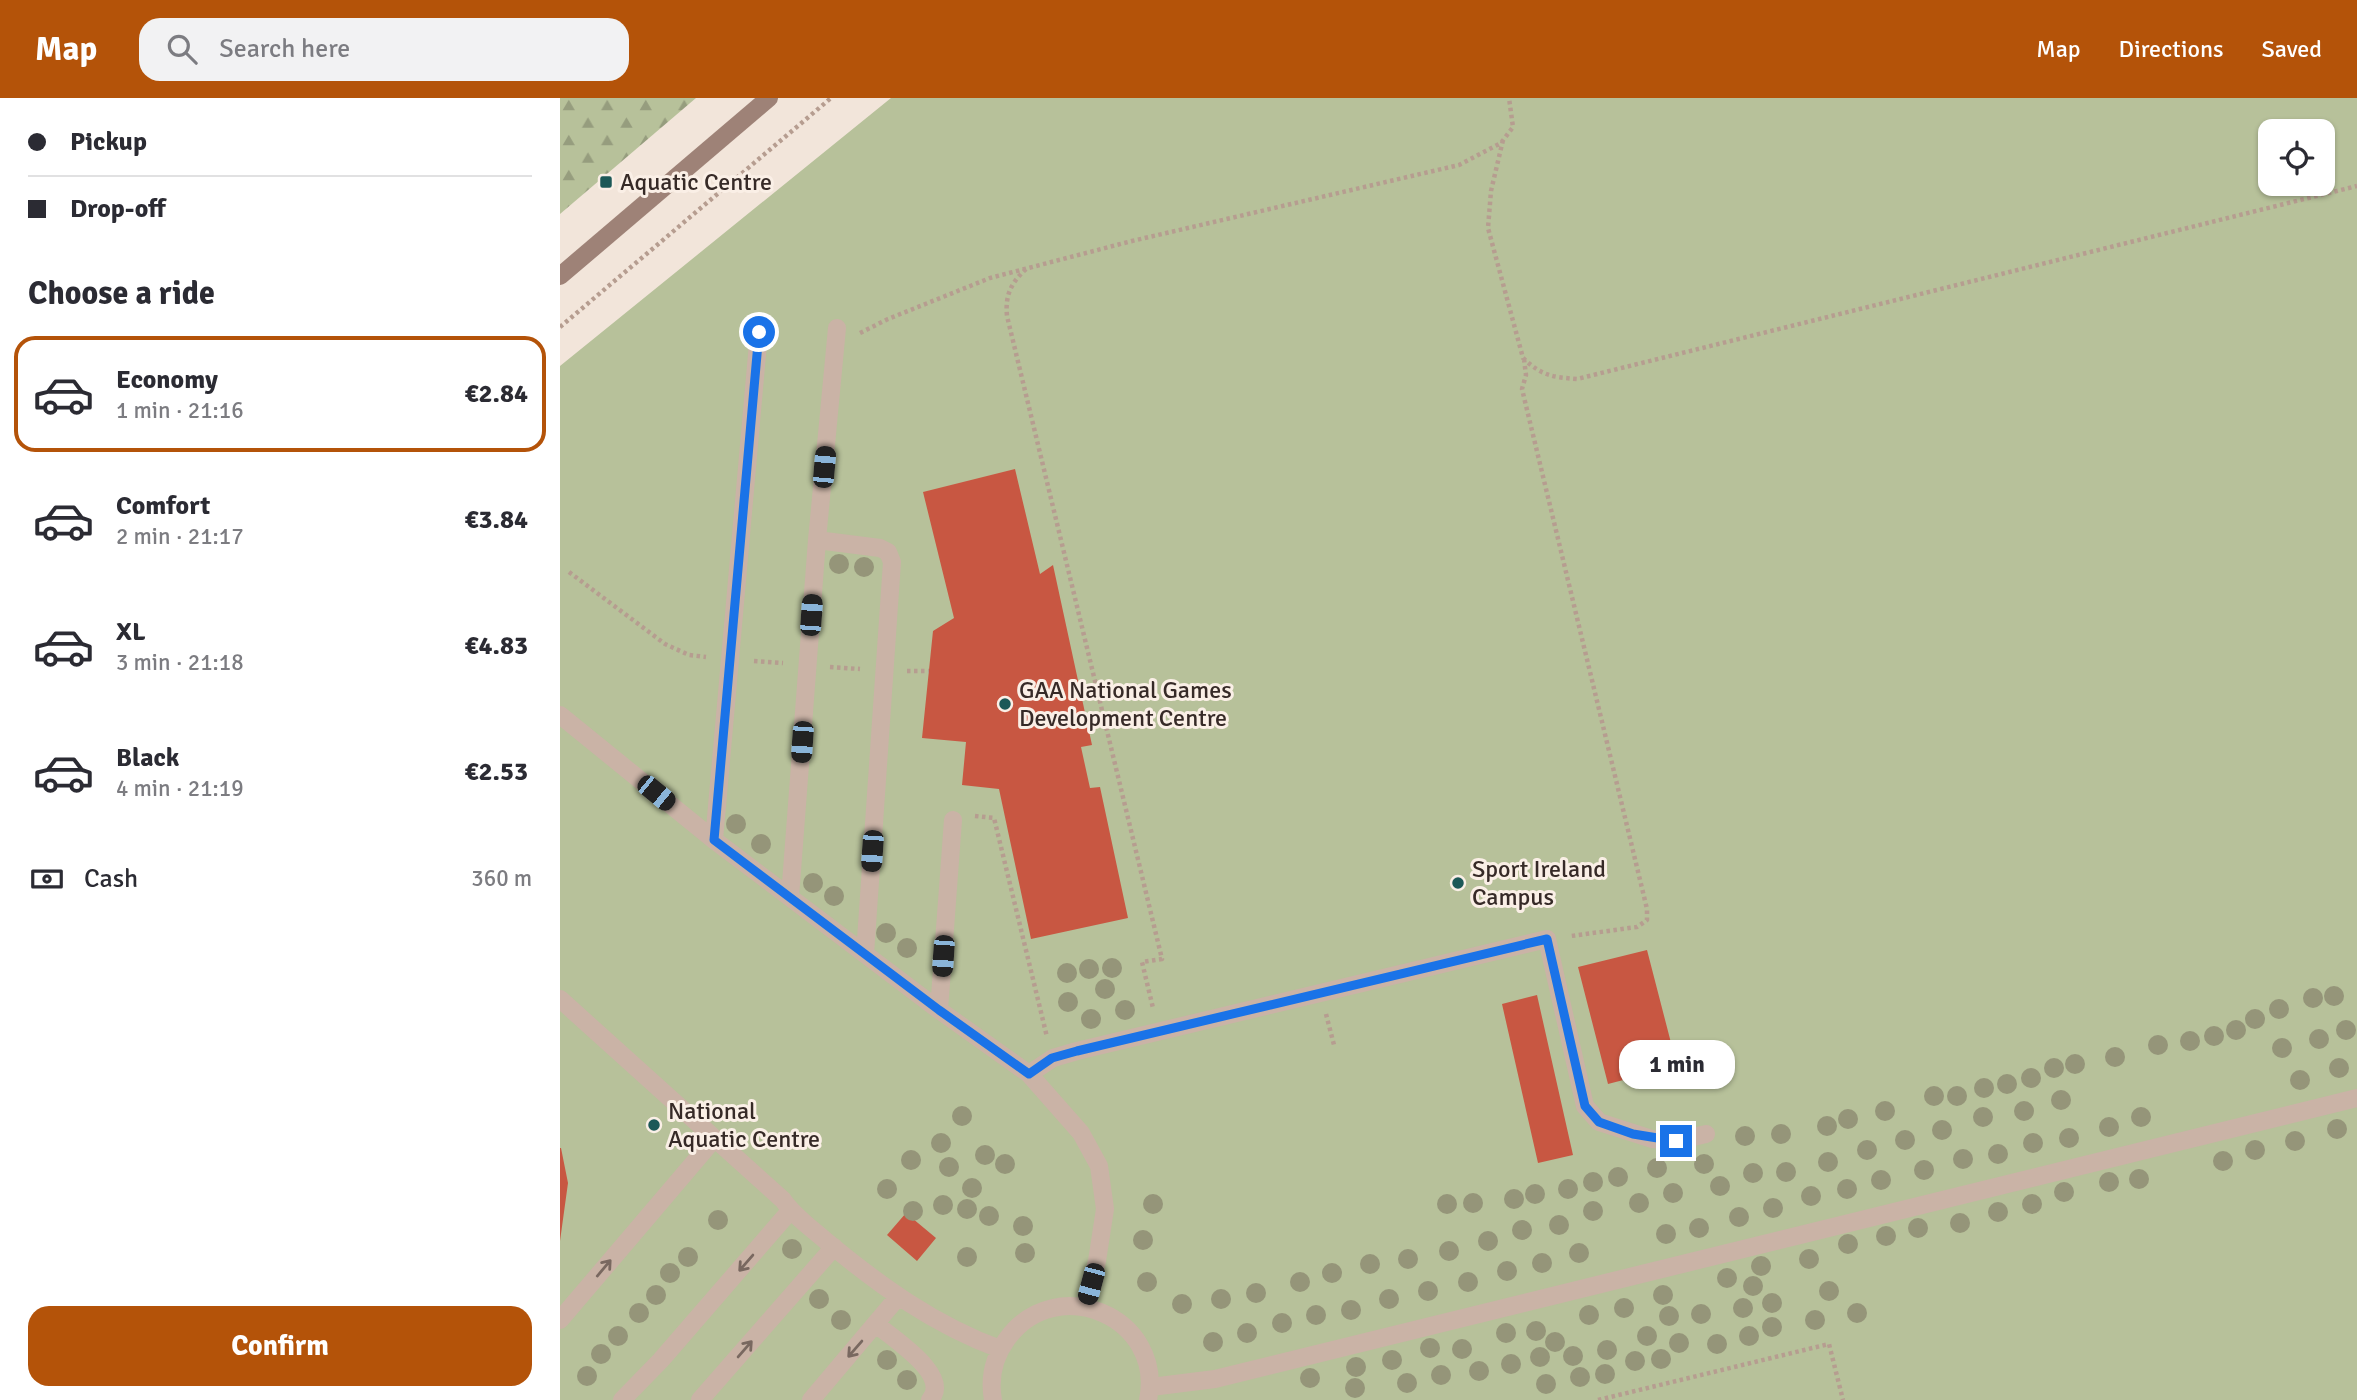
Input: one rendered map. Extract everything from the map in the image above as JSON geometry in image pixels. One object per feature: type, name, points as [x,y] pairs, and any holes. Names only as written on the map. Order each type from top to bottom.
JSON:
[{"type":"main road","points":[[560,275],[769,98]]},
{"type":"lane","points":[[714,840],[759,332]]},
{"type":"lane","points":[[790,897],[817,540],[836,336]]},
{"type":"lane","points":[[817,540],[880,548],[888,552],[892,562],[865,954]]},
{"type":"lane","points":[[560,715],[714,840],[939,1010],[1029,1074],[1081,1133],[1099,1166],[1105,1209],[1097,1261],[1085,1306]]},
{"type":"lane","points":[[939,1010],[953,820]]},
{"type":"lane","points":[[1029,1074],[1052,1058],[1547,939],[1585,1106],[1599,1122],[1652,1139],[1676,1141],[1706,1134]]},
{"type":"lane","points":[[560,999],[783,1200],[790,1211],[834,1247],[898,1297],[970,1338],[1000,1349]]},
{"type":"lane","points":[[993,1400],[992,1372],[1000,1349],[1014,1329],[1035,1314],[1059,1306],[1085,1306],[1106,1314],[1125,1326],[1139,1344],[1148,1365],[1149,1394],[2357,1098]]},
{"type":"lane","points":[[560,1320],[715,1139]]},
{"type":"lane","points":[[622,1400],[661,1360],[790,1211]]},
{"type":"lane","points":[[700,1400],[834,1247]]},
{"type":"lane","points":[[811,1400],[898,1297]]},
{"type":"lane","points":[[876,1324],[929,1369],[936,1383],[934,1395],[930,1400]]},
{"type":"path","points":[[560,327],[831,98]]},
{"type":"path","points":[[836,336],[888,319],[990,278],[1132,241],[1459,165],[1501,143],[1513,127],[1509,98]]},
{"type":"path","points":[[1503,140],[1491,191],[1488,228],[1524,358],[1526,374],[1522,389],[1647,909],[1647,920],[1637,927],[1547,939]]},
{"type":"path","points":[[1524,358],[1537,371],[1552,377],[1577,379],[2357,187]]},
{"type":"path","points":[[1026,269],[1017,277],[1005,301],[1007,316],[1162,959],[1142,962],[1159,1032]]},
{"type":"path","points":[[953,820],[953,813],[994,818],[1052,1058]]},
{"type":"path","points":[[1598,1400],[1829,1344],[1843,1400]]},
{"type":"green space","points":[[560,98],[696,98],[560,214]]},
{"type":"green space","name":"Sport Ireland Campus","points":[[891,98],[2357,98],[2357,1400],[560,1400],[560,366]]},
{"type":"building","name":"GAA National Games Development Centre","points":[[1015,469],[1040,574],[1053,565],[1092,745],[1081,747],[1090,788],[1100,787],[1128,918],[1031,939],[999,789],[962,785],[966,742],[922,738],[933,631],[954,618],[923,492]]},
{"type":"building","points":[[1647,950],[1677,1066],[1608,1084],[1578,967]]},
{"type":"building","points":[[1537,995],[1573,1155],[1538,1163],[1502,1004]]},
{"type":"building","points":[[560,1148],[568,1183],[560,1241]]},
{"type":"building","points":[[906,1213],[936,1238],[917,1261],[887,1235]]},
{"type":"place","name":"Aquatic Centre","points":[[606,182]]},
{"type":"place","name":"GAA National Games Development Centre","points":[[1005,704]]},
{"type":"place","name":"Sport Ireland Campus","points":[[1458,883]]},
{"type":"place","name":"National Aquatic Centre","points":[[654,1125]]},
{"type":"route","points":[[759,332],[714,840],[939,1010],[1029,1074],[1052,1058],[1077,1051],[1547,939],[1585,1106],[1599,1122],[1652,1139],[1676,1141]]}]
